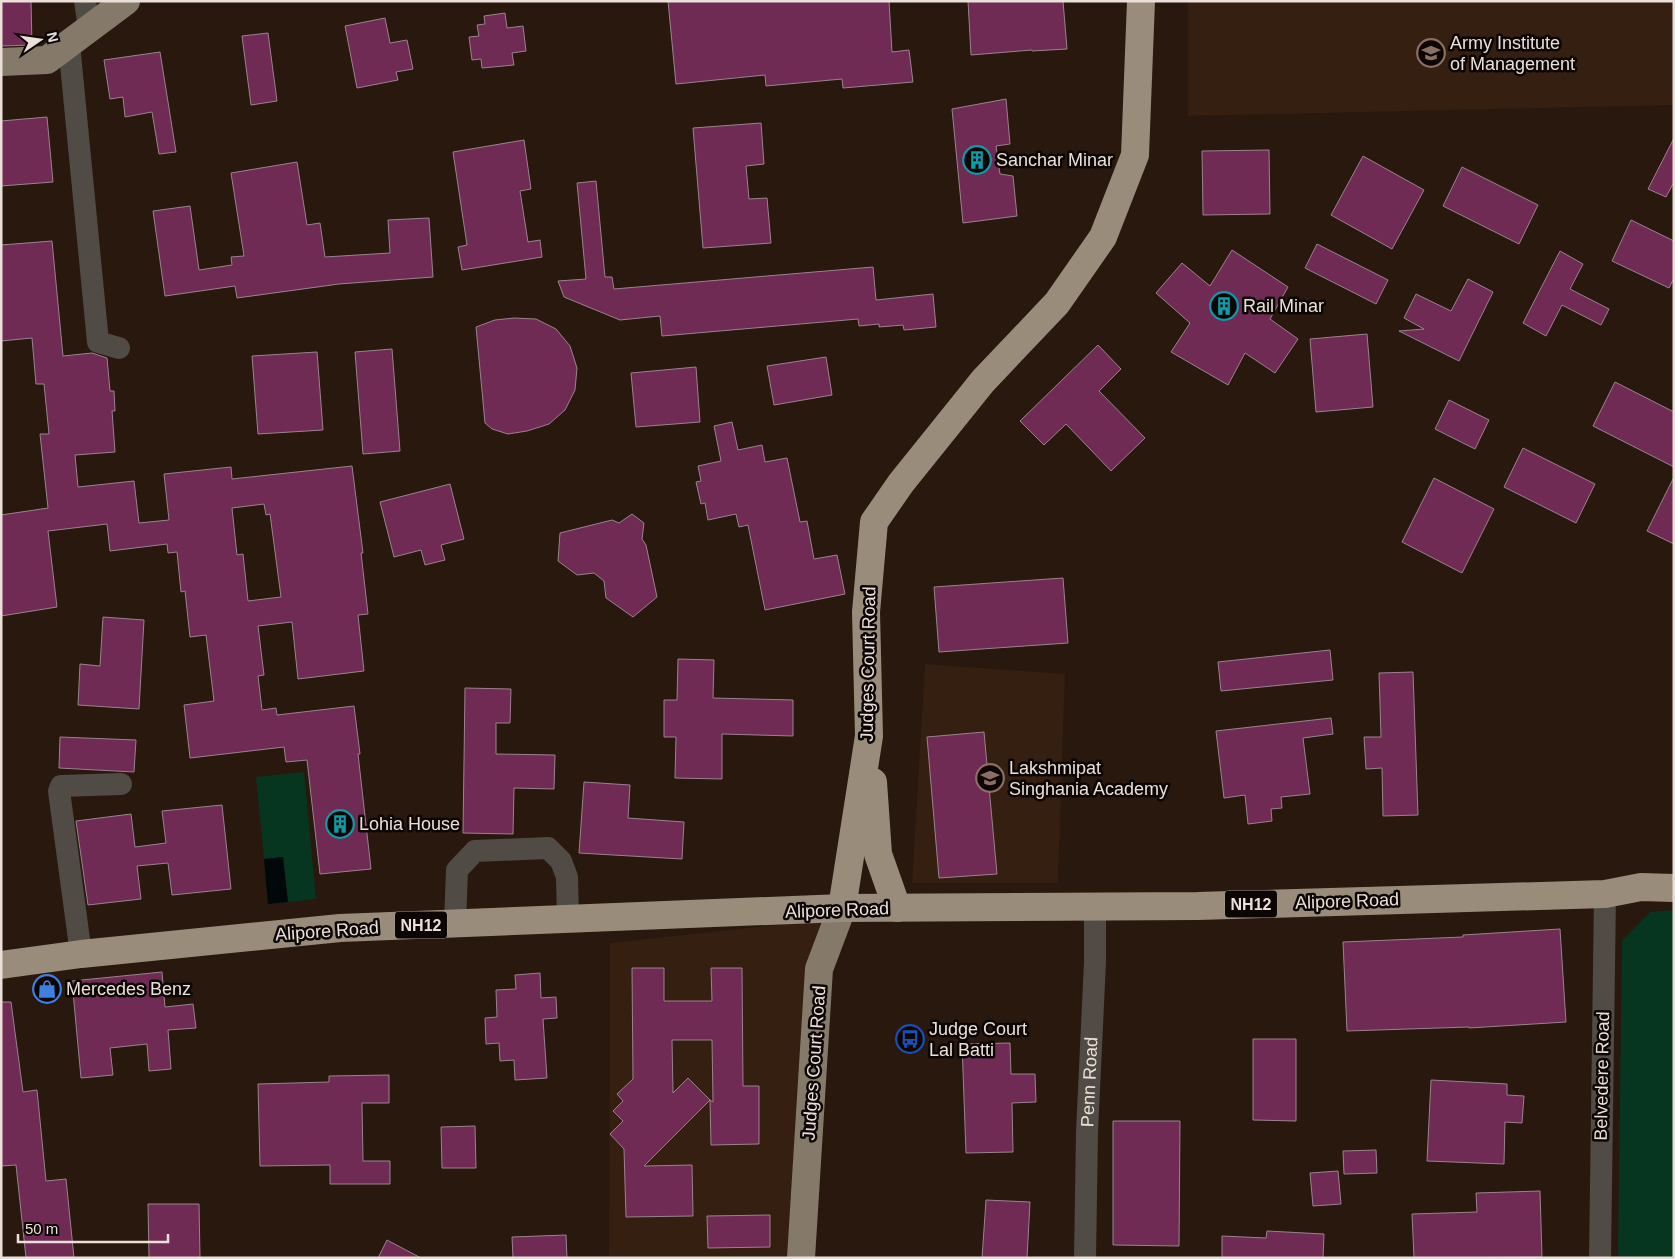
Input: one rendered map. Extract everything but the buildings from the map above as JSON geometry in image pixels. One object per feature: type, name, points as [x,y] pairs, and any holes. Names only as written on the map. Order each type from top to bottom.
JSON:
[{"type":"highway","name":"Judges Court Road","points":[[842,908],[869,736],[866,612],[874,522],[901,483],[983,381],[1057,303],[1104,237],[1135,156],[1140,1]]},
{"type":"highway","points":[[869,736],[878,854],[897,908]]},
{"type":"highway","name":"NH12","points":[[1641,887],[1674,877]]},
{"type":"highway","name":"Alipore Road","points":[[1,966],[81,954],[340,928],[842,908],[1198,906],[1605,894],[1641,887],[1674,888]]},
{"type":"main road","points":[[1,62],[47,60],[126,1]]},
{"type":"main road","name":"Judges Court Road","points":[[801,1258],[819,969],[842,908]]},
{"type":"street","points":[[86,1],[79,36],[98,342],[119,348]]},
{"type":"street","points":[[81,954],[59,791],[61,786],[121,784]]},
{"type":"street","points":[[455,924],[457,870],[475,852],[548,848],[561,861],[567,878],[568,919]]},
{"type":"street","name":"Belvedere Road","points":[[1600,1258],[1605,894]]},
{"type":"street","name":"Penn Road","points":[[1085,1258],[1087,1132],[1095,962],[1095,906]]},
{"type":"shaded area","name":"Army Institute of Management","points":[[1188,1],[1674,1],[1674,105],[1188,116]]},
{"type":"shaded area","name":"Lakshmipat Singhania Academy","points":[[925,664],[1065,674],[1058,883],[912,883]]},
{"type":"shaded area","points":[[283,857],[288,902],[268,904],[264,859]]},
{"type":"shaded area","points":[[823,920],[791,1258],[609,1258],[610,943]]},
{"type":"green space","points":[[304,772],[316,899],[288,902],[283,857],[264,859],[256,777]]},
{"type":"green space","points":[[1674,910],[1674,1258],[1618,1258],[1622,941],[1650,912]]},
{"type":"place","name":"Army Institute of Management","points":[[1431,53]]},
{"type":"place","name":"Sanchar Minar","points":[[977,160]]},
{"type":"place","name":"Rail Minar","points":[[1224,306]]},
{"type":"place","name":"Lakshmipat Singhania Academy","points":[[990,778]]},
{"type":"place","name":"Lohia House","points":[[340,824]]},
{"type":"place","name":"Mercedes Benz","points":[[47,989]]},
{"type":"place","name":"Judge Court Lal Batti","points":[[910,1039]]}]
